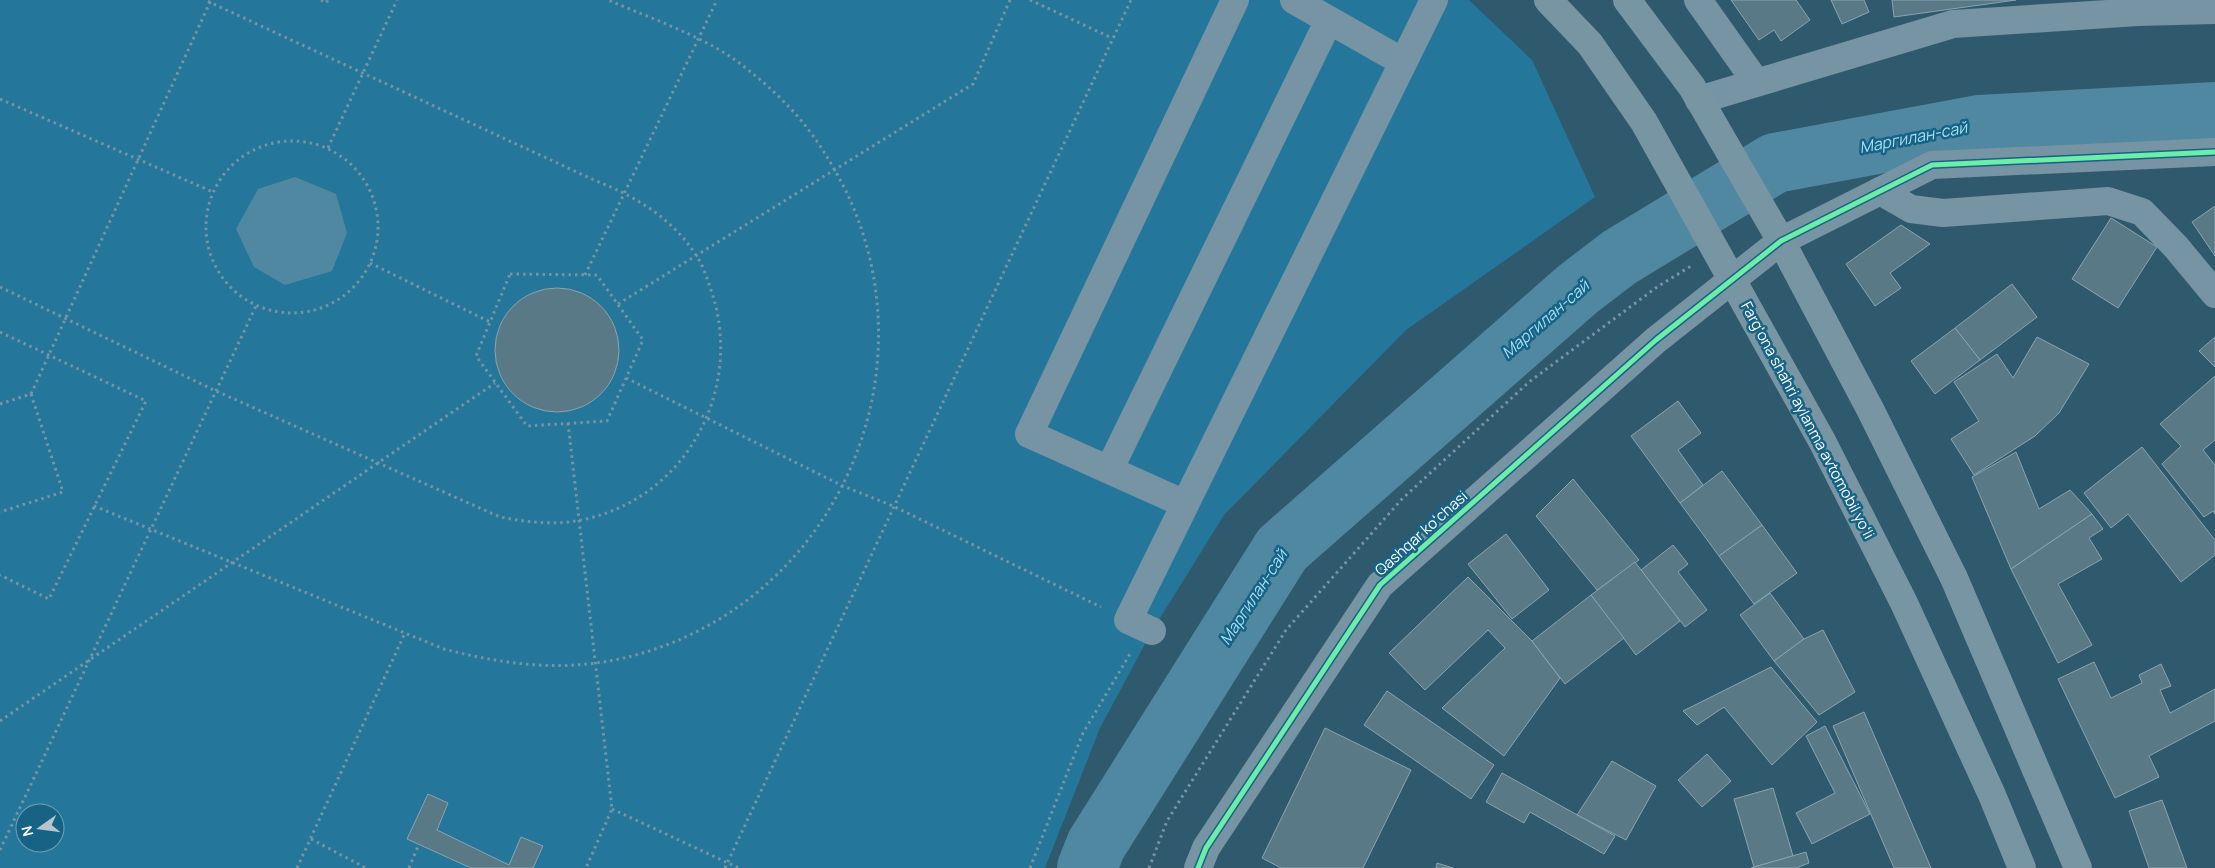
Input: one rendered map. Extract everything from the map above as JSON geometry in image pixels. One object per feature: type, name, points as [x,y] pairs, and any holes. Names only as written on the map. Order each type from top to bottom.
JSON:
[{"type":"highway","name":"Fargʻona shahri aylanma avtomobil yoʻli","points":[[1548,0],[1590,44],[1644,122],[1733,278],[1822,441],[1904,603],[1992,795],[2022,868]]},
{"type":"highway","points":[[1627,0],[1696,93],[1781,241],[1870,409],[1954,578],[2078,868]]},
{"type":"street","points":[[1185,504],[1029,434],[1235,0]]},
{"type":"street","points":[[1294,0],[1404,62]]},
{"type":"street","points":[[1142,626],[1185,504],[1434,0]]},
{"type":"street","points":[[1698,0],[1756,82]]},
{"type":"street","points":[[1696,93],[1756,82],[1953,24],[2138,12],[2215,10]]},
{"type":"street","points":[[1109,470],[1329,20]]},
{"type":"street","name":"Qashqar koʻchasi","points":[[1203,866],[1206,848],[1380,584],[1656,340],[1781,241],[1932,165],[2215,152]]},
{"type":"street","points":[[1880,191],[1911,209],[1942,213],[2108,201],[2142,212],[2215,294]]},
{"type":"path","points":[[0,287],[216,391],[500,517],[530,522],[561,523],[579,520],[619,508],[646,493],[669,474],[689,450],[715,396],[721,366],[722,335],[716,306],[696,255],[672,227],[649,207],[625,192],[594,180],[211,1],[205,0]]},
{"type":"path","points":[[320,0],[326,3],[328,0]]},
{"type":"path","points":[[328,148],[397,0]]},
{"type":"path","points":[[94,506],[444,649],[484,660],[526,666],[567,666],[595,663],[649,651],[687,636],[724,616],[758,592],[794,557],[815,532],[843,486],[856,459],[869,420],[876,379],[879,337],[877,296],[870,255],[857,215],[835,170],[818,142],[791,109],[748,70],[699,39],[608,0]]},
{"type":"path","points":[[585,275],[717,0]]},
{"type":"path","points":[[618,304],[973,84],[1010,0]]},
{"type":"path","points":[[1030,0],[1112,38]]},
{"type":"path","points":[[726,868],[893,506],[1131,0]]},
{"type":"path","points":[[0,512],[63,492],[31,394],[211,1]]},
{"type":"path","points":[[0,99],[213,192]]},
{"type":"path","points":[[287,140],[308,141],[328,148],[346,159],[360,174],[371,191],[377,212],[378,233],[374,253],[366,272],[353,289],[336,301],[317,310],[296,314],[282,313],[256,306],[238,295],[223,280],[212,262],[206,242],[205,221],[213,192],[231,165],[248,152],[267,144],[287,140]]},
{"type":"path","points":[[370,263],[490,322]]},
{"type":"path","points":[[510,274],[598,275],[618,304],[643,340],[607,421],[527,426],[476,356],[510,274]]},
{"type":"path","points":[[0,850],[256,306]]},
{"type":"path","points":[[0,332],[146,401],[49,599],[0,575]]},
{"type":"path","points":[[626,378],[843,486],[893,506],[1142,626],[1083,733],[1030,868]]},
{"type":"path","points":[[0,721],[495,383]]},
{"type":"path","points":[[0,404],[31,394]]},
{"type":"path","points":[[568,423],[612,809],[586,868]]},
{"type":"path","points":[[297,868],[406,633]]},
{"type":"path","points":[[612,809],[739,868]]},
{"type":"path","points":[[310,840],[366,868]]},
{"type":"path","points":[[408,868],[419,844]]},
{"type":"shaded area","points":[[0,0],[1469,0],[1532,60],[1595,197],[1406,330],[1224,515],[1152,631],[1100,728],[1045,868],[0,868]]},
{"type":"shaded area","points":[[295,177],[336,194],[347,233],[332,271],[285,285],[254,267],[236,229],[258,189]]},
{"type":"building","points":[[1731,0],[1796,0],[1810,20],[1781,41],[1774,30],[1759,40]]},
{"type":"building","points":[[1831,0],[1864,0],[1869,12],[1842,24]]},
{"type":"building","points":[[1892,0],[2016,0],[1894,17]]},
{"type":"building","points":[[2215,206],[2215,256],[2192,222]]},
{"type":"building","points":[[2111,218],[2157,247],[2118,308],[2072,279]]},
{"type":"building","points":[[1901,225],[1930,244],[1890,273],[1901,288],[1875,306],[1846,264]]},
{"type":"building","points":[[2012,284],[2037,317],[1980,360],[1955,328]]},
{"type":"building","points":[[557,288],[581,293],[601,306],[614,326],[619,350],[614,374],[601,394],[581,407],[557,412],[533,407],[513,394],[500,374],[495,350],[500,326],[513,306],[533,293]]},
{"type":"building","points":[[1955,328],[1980,360],[1935,394],[1911,361]]},
{"type":"building","points":[[2037,337],[2089,364],[2059,413],[2035,436],[1974,475],[1951,439],[1979,421],[1954,382],[1997,354],[2013,378]]},
{"type":"building","points":[[2215,337],[2215,367],[2199,351]]},
{"type":"building","points":[[2215,376],[2215,440],[2203,450],[2215,465],[2215,514],[2213,511],[2204,517],[2162,464],[2181,446],[2160,424]]},
{"type":"building","points":[[1678,401],[1701,433],[1678,450],[1703,485],[1680,503],[1631,436]]},
{"type":"building","points":[[2142,447],[2215,540],[2215,555],[2181,582],[2128,514],[2111,528],[2084,493]]},
{"type":"building","points":[[2016,452],[2039,509],[2070,490],[2092,514],[2011,569],[1972,477]]},
{"type":"building","points":[[1722,471],[1762,525],[1719,556],[1680,503]]},
{"type":"building","points":[[1573,479],[1639,560],[1597,590],[1536,516]]},
{"type":"building","points":[[2092,514],[2103,529],[2089,538],[2102,559],[2058,584],[2092,645],[2058,663],[2011,569]]},
{"type":"building","points":[[1762,525],[1797,573],[1754,604],[1719,556]]},
{"type":"building","points":[[1506,534],[1549,590],[1512,619],[1468,564]]},
{"type":"building","points":[[1673,545],[1688,564],[1678,572],[1707,610],[1685,627],[1641,570]]},
{"type":"building","points":[[1635,562],[1680,621],[1636,655],[1591,595]]},
{"type":"building","points":[[1468,577],[1532,641],[1560,678],[1504,756],[1442,708],[1505,648],[1488,630],[1425,690],[1389,653]]},
{"type":"building","points":[[1770,593],[1804,639],[1774,661],[1740,615]]},
{"type":"building","points":[[1591,595],[1624,638],[1565,684],[1532,641]]},
{"type":"building","points":[[1823,630],[1855,692],[1819,715],[1774,661],[1804,639]]},
{"type":"building","points":[[2094,662],[2111,698],[2142,683],[2139,675],[2161,664],[2171,686],[2160,690],[2170,713],[2215,689],[2215,721],[2149,756],[2159,777],[2115,798],[2058,679]]},
{"type":"building","points":[[1771,667],[1817,722],[1772,765],[1724,707],[1697,725],[1683,711]]},
{"type":"building","points":[[1387,691],[1494,765],[1471,799],[1364,725]]},
{"type":"building","points":[[1864,712],[1931,868],[1894,868],[1833,726]]},
{"type":"building","points":[[1825,726],[1870,814],[1812,844],[1796,813],[1835,793],[1806,736]]},
{"type":"building","points":[[1325,728],[1411,770],[1363,868],[1281,868],[1262,858]]},
{"type":"building","points":[[1707,754],[1731,781],[1702,807],[1678,780]]},
{"type":"building","points":[[1612,761],[1656,786],[1626,840],[1577,815]]},
{"type":"building","points":[[1502,773],[1615,836],[1604,854],[1530,812],[1524,823],[1486,802]]},
{"type":"building","points":[[1773,788],[1793,856],[1754,867],[1734,799]]},
{"type":"building","points":[[428,794],[448,803],[437,830],[509,865],[521,837],[543,846],[533,868],[471,868],[407,839]]},
{"type":"building","points":[[2162,800],[2187,868],[2149,868],[2129,811]]},
{"type":"building","points":[[1806,852],[1809,863],[1796,868],[1751,868]]},
{"type":"building","points":[[1437,863],[1453,868],[1436,868]]},
{"type":"waterway","name":"Маргилан-сай","points":[[1087,868],[1096,845],[1282,549],[1578,289],[1620,257],[1775,163],[1979,125],[2215,112]]},
{"type":"cycle path","points":[[1198,868],[1206,848],[1380,585],[1656,340],[1781,241],[1932,165],[2215,152]]}]
